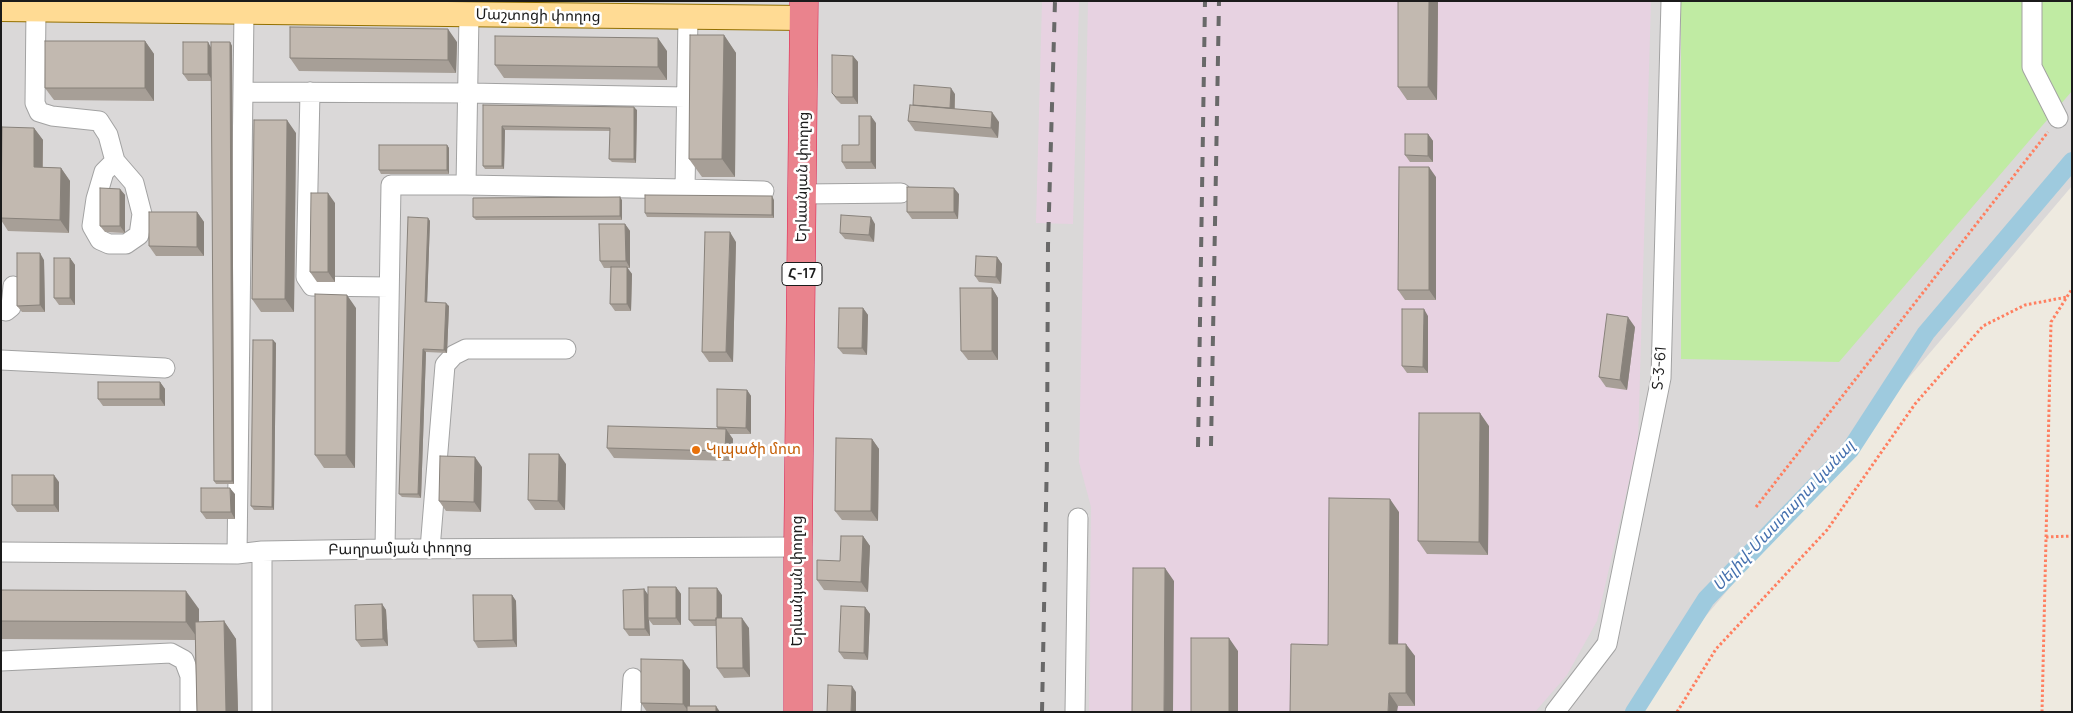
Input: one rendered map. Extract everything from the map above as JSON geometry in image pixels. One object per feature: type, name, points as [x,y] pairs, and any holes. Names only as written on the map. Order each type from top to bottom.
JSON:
[{"type":"highway","name":"Երևանյան փողոց","points":[[798,712],[804,10]]},
{"type":"main road","name":"Մաշտոցի փողոց","points":[[1,9],[469,15],[595,9],[654,9],[688,18],[804,10]]},
{"type":"street","name":"Տ-3-61","points":[[1555,712],[1607,644],[1661,378],[1671,1]]},
{"type":"street","points":[[2032,1],[2032,67],[2058,118]]},
{"type":"street","points":[[36,9],[35,103],[39,112],[52,116],[99,121],[108,135],[115,161]]},
{"type":"street","points":[[237,554],[244,11]]},
{"type":"street","points":[[466,185],[469,15]]},
{"type":"street","points":[[685,189],[685,97],[688,18]]},
{"type":"street","points":[[243,92],[469,93],[685,97]]},
{"type":"street","points":[[310,92],[306,277],[312,286],[389,287]]},
{"type":"street","points":[[385,549],[391,185],[764,191]]},
{"type":"street","points":[[803,194],[901,193]]},
{"type":"street","points":[[1,310],[6,311],[12,306],[13,286]]},
{"type":"street","points":[[430,549],[445,365],[454,355],[466,349],[566,350]]},
{"type":"street","points":[[1,360],[165,368]]},
{"type":"street","points":[[1075,712],[1078,518]]},
{"type":"street","name":"Բաղրամյան փողոց","points":[[1,552],[237,554],[262,551],[385,549],[798,547]]},
{"type":"street","points":[[262,551],[262,712]]},
{"type":"street","points":[[1,661],[171,653],[184,660],[190,676],[190,712]]},
{"type":"street","points":[[631,712],[633,678]]},
{"type":"path","points":[[1756,507],[2058,118]]},
{"type":"path","points":[[2042,712],[2051,322],[2072,289]]},
{"type":"path","points":[[1677,712],[1716,648],[1827,530],[1915,404],[1983,326],[2025,306],[2067,297]]},
{"type":"path","points":[[2046,537],[2072,536]]},
{"type":"shaded area","points":[[1,1],[2072,1],[2072,186],[1624,712],[1,712]]},
{"type":"shaded area","points":[[1042,1],[1079,1],[1073,224],[1036,223]]},
{"type":"shaded area","points":[[1088,1],[1651,1],[1638,442],[1597,621],[1567,675],[1535,712],[1089,712],[1091,507],[1079,462]]},
{"type":"green space","points":[[1681,1],[2072,1],[2072,91],[1839,362],[1681,359]]},
{"type":"building","points":[[1398,1],[1429,1],[1428,87],[1398,87]]},
{"type":"building","points":[[290,27],[448,29],[448,60],[290,58]]},
{"type":"building","points":[[690,35],[724,35],[722,159],[689,159]]},
{"type":"building","points":[[495,36],[658,38],[658,67],[495,65]]},
{"type":"building","points":[[45,41],[145,41],[145,88],[45,88]]},
{"type":"building","points":[[183,42],[208,42],[208,74],[183,74]]},
{"type":"building","points":[[211,42],[230,42],[232,481],[214,481]]},
{"type":"building","points":[[832,55],[853,56],[853,97],[836,97],[832,93]]},
{"type":"building","points":[[914,85],[951,88],[950,108],[913,105]]},
{"type":"building","points":[[483,105],[634,107],[634,159],[609,159],[610,128],[502,126],[502,166],[483,166]]},
{"type":"building","points":[[910,105],[992,112],[991,128],[908,121]]},
{"type":"building","points":[[859,116],[871,116],[871,162],[842,162],[842,145],[859,145]]},
{"type":"building","points":[[254,120],[287,120],[285,299],[252,299]]},
{"type":"building","points":[[2,127],[34,128],[34,167],[61,168],[60,220],[1,218]]},
{"type":"building","points":[[1405,134],[1428,134],[1428,156],[1405,155]]},
{"type":"building","points":[[379,145],[447,145],[447,170],[379,170]]},
{"type":"building","points":[[1399,167],[1429,167],[1429,290],[1398,290]]},
{"type":"building","points":[[907,187],[954,188],[954,212],[907,212]]},
{"type":"building","points":[[100,188],[120,189],[120,226],[100,226]]},
{"type":"building","points":[[311,193],[328,193],[328,272],[310,272]]},
{"type":"building","points":[[645,195],[772,196],[772,215],[645,213]]},
{"type":"building","points":[[620,197],[620,216],[473,217],[473,198]]},
{"type":"building","points":[[149,212],[197,212],[197,247],[149,246]]},
{"type":"building","points":[[841,215],[871,217],[869,235],[840,233]]},
{"type":"building","points":[[408,217],[428,218],[425,302],[446,303],[444,350],[423,349],[418,494],[399,494]]},
{"type":"building","points":[[599,224],[625,224],[626,261],[600,261]]},
{"type":"building","points":[[705,232],[730,232],[726,352],[702,352]]},
{"type":"building","points":[[17,253],[40,253],[40,305],[17,306]]},
{"type":"building","points":[[976,256],[997,257],[996,277],[975,276]]},
{"type":"building","points":[[54,258],[70,258],[70,298],[54,298]]},
{"type":"building","points":[[611,267],[627,267],[627,304],[610,304]]},
{"type":"building","points":[[960,288],[992,288],[992,351],[961,351]]},
{"type":"building","points":[[315,294],[347,295],[346,455],[315,455]]},
{"type":"building","points":[[839,308],[863,308],[862,348],[838,348]]},
{"type":"building","points":[[1402,309],[1424,309],[1423,367],[1402,366]]},
{"type":"building","points":[[1607,314],[1628,317],[1620,380],[1599,377]]},
{"type":"building","points":[[253,340],[273,340],[272,507],[251,506]]},
{"type":"building","points":[[98,382],[160,382],[160,399],[98,399]]},
{"type":"building","points":[[717,389],[747,390],[746,428],[717,427]]},
{"type":"building","points":[[1419,413],[1480,413],[1479,542],[1418,541]]},
{"type":"building","points":[[608,426],[726,429],[725,451],[607,448]]},
{"type":"building","points":[[836,438],[872,439],[871,511],[835,511]]},
{"type":"building","points":[[529,454],[559,454],[558,501],[528,500]]},
{"type":"building","points":[[440,456],[475,457],[474,502],[439,501]]},
{"type":"building","points":[[12,475],[54,475],[54,505],[12,505]]},
{"type":"building","points":[[201,488],[230,488],[231,512],[201,512]]},
{"type":"building","points":[[1329,498],[1390,499],[1389,644],[1406,644],[1406,693],[1389,693],[1388,712],[1290,712],[1291,644],[1328,645]]},
{"type":"building","points":[[841,536],[863,536],[861,582],[817,580],[817,560],[840,561]]},
{"type":"building","points":[[1133,568],[1165,568],[1164,712],[1132,712]]},
{"type":"building","points":[[648,587],[676,587],[676,618],[648,618]]},
{"type":"building","points":[[689,588],[717,588],[716,620],[689,620]]},
{"type":"building","points":[[644,589],[645,629],[624,629],[623,590]]},
{"type":"building","points":[[1,590],[186,591],[186,622],[1,621]]},
{"type":"building","points":[[473,595],[512,595],[513,640],[474,641]]},
{"type":"building","points":[[382,604],[383,639],[356,640],[355,605]]},
{"type":"building","points":[[841,606],[865,607],[864,653],[839,652]]},
{"type":"building","points":[[716,618],[742,618],[743,668],[717,668]]},
{"type":"building","points":[[224,621],[226,712],[197,712],[195,622]]},
{"type":"building","points":[[1191,638],[1229,638],[1229,712],[1191,712]]},
{"type":"building","points":[[641,659],[683,660],[683,704],[641,703]]},
{"type":"building","points":[[828,685],[852,686],[851,712],[827,712]]},
{"type":"building","points":[[687,706],[716,706],[716,712],[687,712]]},
{"type":"waterway","name":"Սելիվ֊Մաստարա կանալ","points":[[1634,712],[1706,599],[1850,450],[1926,333],[2072,161]]},
{"type":"railway","points":[[1042,712],[1047,455],[1048,245],[1055,1]]},
{"type":"railway","points":[[1198,447],[1205,1]]},
{"type":"railway","points":[[1211,446],[1219,1]]},
{"type":"place","name":"Կլպածի մոտ","points":[[696,450]]}]
